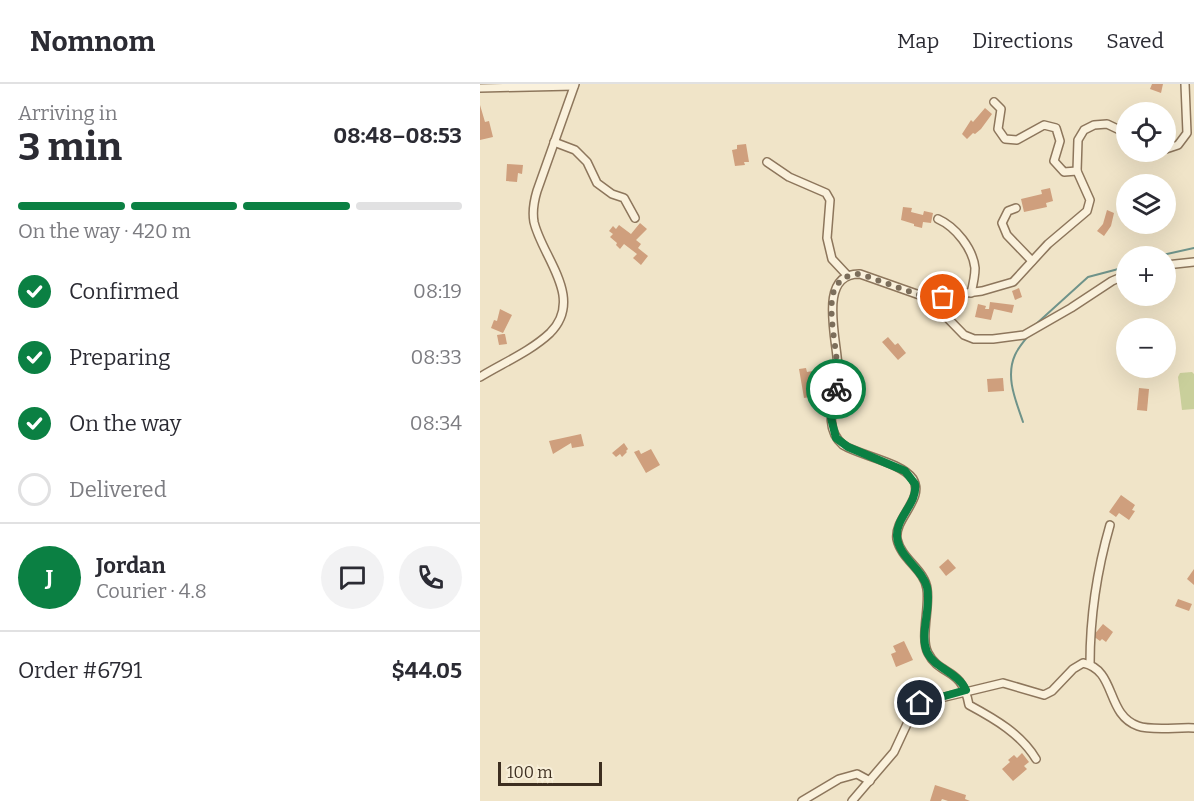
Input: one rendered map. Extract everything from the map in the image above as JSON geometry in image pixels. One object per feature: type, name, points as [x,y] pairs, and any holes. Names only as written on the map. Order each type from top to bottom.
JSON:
[{"type":"street","points":[[1176,146],[1187,133],[1185,84]]},
{"type":"street","points":[[480,88],[574,85],[537,191],[533,209],[534,224],[561,282],[563,299],[561,313],[552,330],[542,340],[480,376]]},
{"type":"street","points":[[994,102],[1001,109],[998,129],[1005,139],[1017,140],[1044,125],[1056,128],[1060,141],[1054,161],[1064,172],[1077,171]]},
{"type":"street","points":[[928,298],[971,293],[1013,282],[1048,244],[1087,211],[1090,200],[1077,171],[1078,141],[1084,130],[1094,125],[1107,124],[1116,128]]},
{"type":"street","points":[[554,141],[575,150],[587,162],[597,183],[612,194],[624,198],[636,218]]},
{"type":"street","points":[[767,162],[789,177],[826,193],[830,200],[827,238],[832,259],[847,274],[872,277],[928,298],[964,335],[974,339],[1024,335],[1116,279]]},
{"type":"street","points":[[1016,208],[1008,211],[1002,223],[1007,235],[1032,261]]},
{"type":"street","points":[[938,219],[946,223],[969,249],[975,269],[971,293]]},
{"type":"street","points":[[1176,265],[1194,262]]},
{"type":"street","points":[[847,274],[839,282],[832,298],[838,369],[831,418],[834,433],[843,445],[899,468],[913,480],[915,492],[897,532],[903,553],[923,579],[927,589],[926,650],[933,660],[960,681],[966,690],[969,705],[996,719],[1028,745],[1036,759]]},
{"type":"street","points":[[1090,664],[1093,611],[1102,553],[1110,525]]},
{"type":"street","points":[[852,801],[894,752],[916,706],[920,703],[966,690],[1003,683],[1044,694],[1052,691],[1073,669],[1083,663],[1090,664],[1101,671],[1118,708],[1129,721],[1147,728],[1169,726],[1194,728]]},
{"type":"street","points":[[802,801],[839,779],[857,774],[870,781]]},
{"type":"green space","points":[[1192,372],[1194,374],[1194,409],[1182,410],[1178,377],[1180,373]]},
{"type":"building","points":[[1152,84],[1163,84],[1161,93],[1150,89]]},
{"type":"building","points":[[480,105],[485,122],[489,121],[493,137],[480,140]]},
{"type":"building","points":[[985,108],[992,114],[981,129],[967,139],[962,134],[971,120],[973,122]]},
{"type":"building","points":[[746,144],[749,162],[735,166],[732,150],[737,149],[737,145]]},
{"type":"building","points":[[507,164],[523,165],[522,174],[518,173],[517,182],[506,181]]},
{"type":"building","points":[[1050,188],[1053,201],[1046,203],[1047,207],[1024,212],[1021,199],[1042,194],[1041,190]]},
{"type":"building","points":[[903,207],[912,208],[911,212],[923,215],[924,211],[933,213],[931,223],[923,222],[922,228],[901,220]]},
{"type":"building","points":[[1107,210],[1114,213],[1111,226],[1104,236],[1097,231],[1103,224]]},
{"type":"building","points":[[640,223],[647,229],[636,240],[641,244],[638,248],[648,256],[641,265],[633,258],[637,254],[624,244],[620,249],[610,237],[613,234],[609,231],[613,226],[616,229],[619,225],[631,234]]},
{"type":"building","points":[[1019,288],[1022,297],[1015,300],[1012,291]]},
{"type":"building","points":[[990,302],[1014,305],[1012,313],[994,309],[991,320],[975,317],[978,304],[989,309]]},
{"type":"building","points":[[500,309],[512,315],[503,333],[491,328],[494,320],[497,321]]},
{"type":"building","points":[[505,334],[507,344],[499,345],[497,335]]},
{"type":"building","points":[[888,337],[895,345],[898,343],[906,353],[898,360],[882,342]]},
{"type":"building","points":[[806,368],[807,372],[813,371],[815,380],[812,381],[813,388],[819,387],[821,395],[804,398],[799,369]]},
{"type":"building","points":[[1003,378],[1004,391],[988,392],[987,379]]},
{"type":"building","points":[[1139,388],[1149,389],[1147,411],[1137,410]]},
{"type":"building","points":[[581,434],[584,446],[572,448],[571,443],[553,454],[549,441]]},
{"type":"building","points":[[624,443],[628,449],[627,452],[622,457],[620,454],[616,457],[612,453]]},
{"type":"building","points":[[651,449],[660,465],[646,473],[634,452],[639,450],[641,454]]},
{"type":"building","points":[[1121,495],[1135,505],[1132,510],[1135,511],[1129,520],[1119,513],[1116,517],[1109,512]]},
{"type":"building","points":[[948,559],[956,568],[946,576],[939,567]]},
{"type":"building","points":[[1194,569],[1194,585],[1187,579]]},
{"type":"building","points":[[1178,599],[1192,604],[1189,611],[1175,606]]},
{"type":"building","points":[[1103,624],[1113,632],[1106,642],[1093,636]]},
{"type":"building","points":[[904,641],[913,660],[896,667],[891,654],[896,652],[893,646]]},
{"type":"building","points":[[1022,753],[1029,762],[1024,766],[1027,769],[1013,781],[1002,769],[1014,755],[1017,758]]},
{"type":"building","points":[[935,785],[966,795],[965,799],[970,801],[942,799],[941,801],[930,801]]},
{"type":"waterway","points":[[1176,252],[1194,248]]},
{"type":"waterway","points":[[1035,325],[1088,277],[1116,270]]},
{"type":"waterway","points":[[1023,422],[1013,389],[1011,372],[1016,352],[1029,335]]},
{"type":"way so far","points":[[836,389],[838,369],[832,301],[841,279],[847,274],[860,274],[928,298],[943,297]]},
{"type":"route","points":[[836,389],[831,412],[832,428],[836,438],[843,445],[905,471],[915,484],[913,499],[899,524],[898,542],[903,553],[926,584],[926,650],[929,656],[951,672],[966,690],[920,703]]}]
